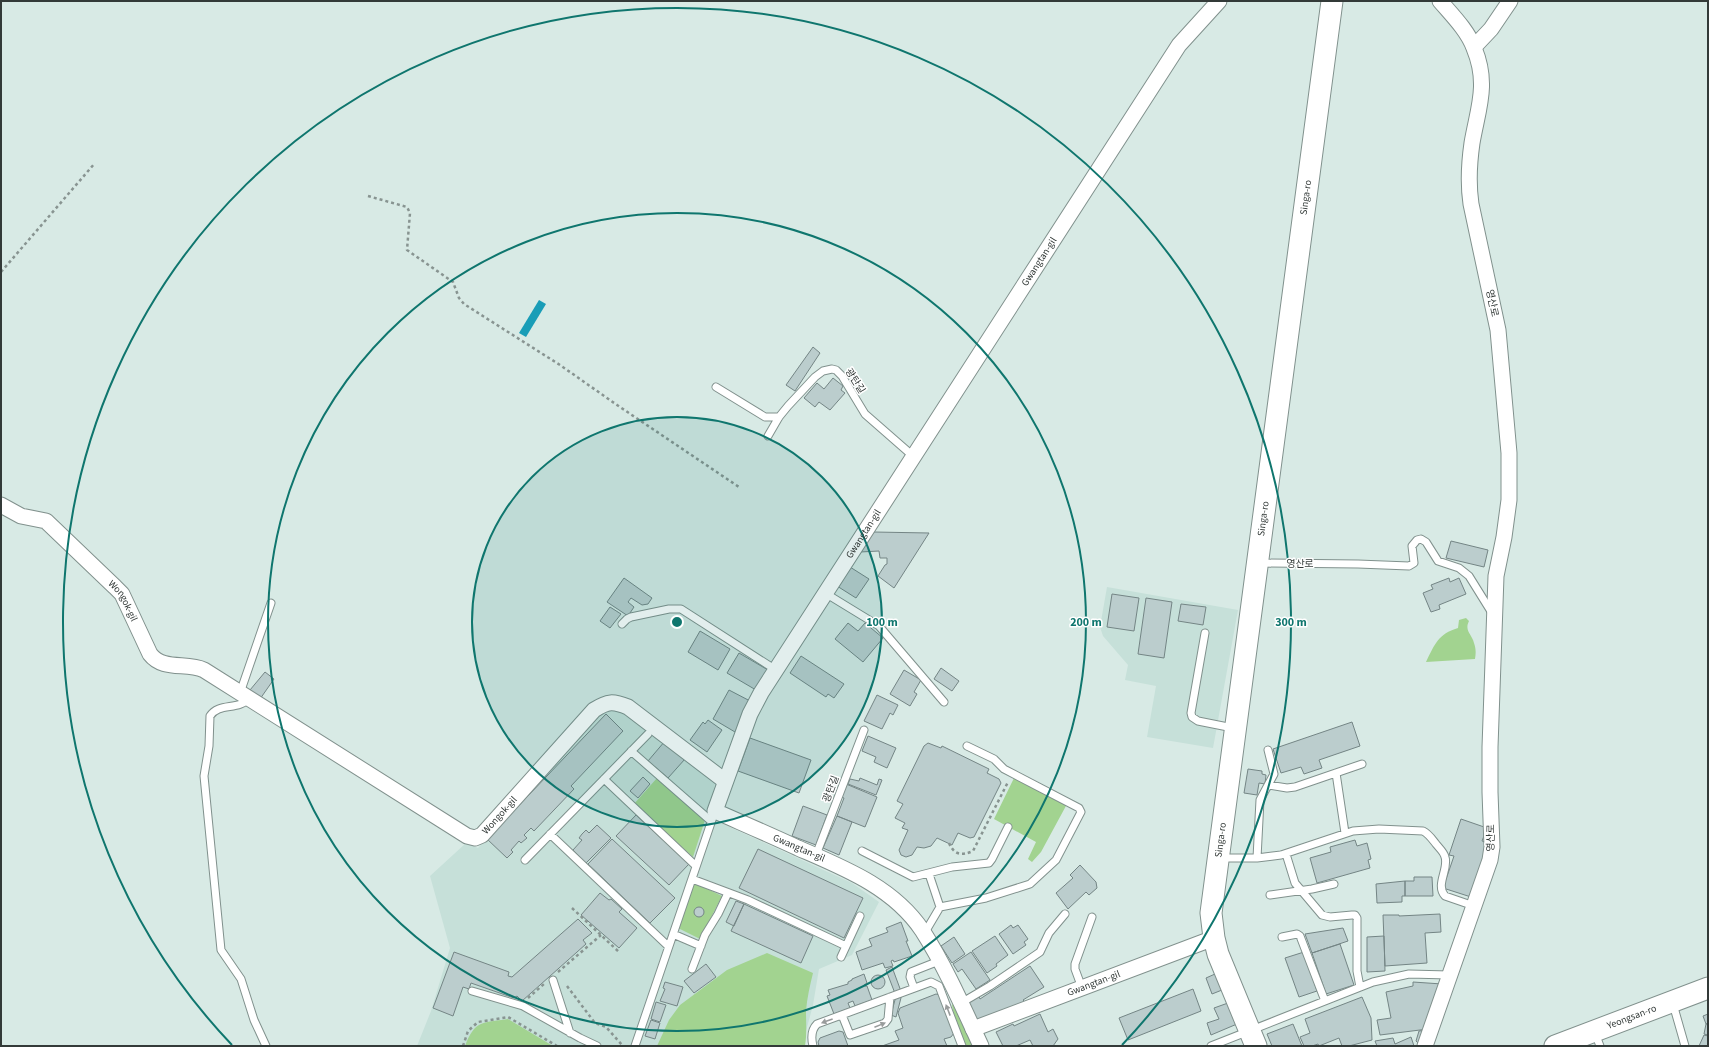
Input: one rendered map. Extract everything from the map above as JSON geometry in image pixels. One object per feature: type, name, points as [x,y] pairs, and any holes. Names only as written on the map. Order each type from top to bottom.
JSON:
[{"type":"street","name":"Gwangtan-gil","points":[[981,1046],[940,961],[924,934],[912,918],[896,901],[881,889],[845,868],[713,816],[750,714],[761,693],[1179,45],[1218,1]]},
{"type":"street","name":"Singa-ro","points":[[1253,1039],[1218,954],[1211,914],[1332,1]]},
{"type":"street","name":"영산로","points":[[1425,1046],[1490,860],[1492,847],[1490,792],[1496,576],[1504,537],[1509,500],[1509,453],[1498,330],[1470,204],[1468,187],[1472,144],[1482,99],[1481,72],[1474,47],[1468,36],[1440,1]]},
{"type":"street","points":[[1474,47],[1491,29],[1510,1]]},
{"type":"street","name":"Wongok-gil","points":[[1,505],[21,516],[46,521],[115,587],[122,594],[150,654],[156,660],[164,665],[198,667],[471,837],[475,838],[482,835],[594,710],[609,702],[628,707],[725,780]]},
{"type":"street","name":"Gwangtan-gil","points":[[973,1028],[1214,938]]},
{"type":"street","name":"Yeongsan-ro","points":[[1555,1046],[1597,1039],[1672,1002],[1708,988]]},
{"type":"lane","name":"광탄길","points":[[768,436],[779,417],[788,406],[823,371],[832,369],[836,370],[842,376],[865,414],[913,456]]},
{"type":"lane","points":[[716,386],[765,416],[779,417]]},
{"type":"lane","name":"영산로","points":[[1257,563],[1409,566],[1414,564],[1412,546],[1417,540],[1421,539],[1426,542],[1438,561],[1459,568],[1469,576],[1495,619]]},
{"type":"lane","points":[[825,593],[879,626],[944,702]]},
{"type":"lane","points":[[266,1046],[254,1020],[241,979],[221,950],[204,776],[209,746],[210,716],[216,710],[240,705],[244,696],[271,603]]},
{"type":"lane","points":[[622,624],[628,618],[677,608],[776,670]]},
{"type":"lane","points":[[1205,633],[1191,713],[1192,717],[1198,721],[1236,728]]},
{"type":"lane","name":"광탄길","points":[[816,856],[864,730]]},
{"type":"lane","points":[[525,860],[648,734]]},
{"type":"lane","points":[[924,934],[940,907],[986,898],[1030,884],[1058,857],[1081,812],[1079,808],[1004,769],[994,760],[967,746]]},
{"type":"lane","points":[[1257,858],[1259,802],[1274,774],[1268,750]]},
{"type":"lane","points":[[631,751],[713,816],[635,1046]]},
{"type":"lane","points":[[1268,785],[1287,788],[1295,787],[1362,764]]},
{"type":"lane","points":[[1336,773],[1345,833]]},
{"type":"lane","points":[[604,779],[696,866]]},
{"type":"lane","points":[[862,851],[907,875],[915,877],[952,868],[989,863],[1008,827]]},
{"type":"lane","points":[[1218,858],[1257,858],[1286,854],[1345,833],[1367,829],[1423,831],[1426,832],[1445,855],[1446,865],[1442,884],[1443,893],[1445,896],[1474,906]]},
{"type":"lane","points":[[550,834],[668,946]]},
{"type":"lane","points":[[1286,854],[1293,879],[1301,891],[1322,915],[1326,917],[1355,915],[1357,922],[1357,971],[1360,987]]},
{"type":"lane","points":[[929,874],[940,907]]},
{"type":"lane","points":[[692,879],[748,900],[846,946]]},
{"type":"lane","points":[[1270,894],[1301,891],[1334,884]]},
{"type":"lane","points":[[692,969],[706,932],[718,914],[728,893]]},
{"type":"lane","points":[[960,1003],[985,990],[1040,952],[1049,934],[1065,914]]},
{"type":"lane","points":[[840,957],[860,916]]},
{"type":"lane","points":[[1082,988],[1075,969],[1075,964],[1092,917]]},
{"type":"lane","points":[[673,934],[701,946]]},
{"type":"lane","points":[[1282,937],[1296,934],[1300,936],[1325,1001]]},
{"type":"lane","points":[[914,988],[910,976],[911,972],[940,961]]},
{"type":"lane","points":[[1211,1046],[1253,1039],[1325,1001],[1385,979],[1404,975],[1426,973],[1449,975]]},
{"type":"lane","points":[[555,976],[570,1033]]},
{"type":"lane","points":[[813,1046],[811,1037],[815,1026],[914,988],[934,982],[939,986],[962,1046]]},
{"type":"lane","points":[[472,991],[523,1006],[596,1046]]},
{"type":"lane","points":[[842,1015],[850,1035],[884,1023],[888,1019],[890,997]]},
{"type":"lane","points":[[1672,1002],[1685,1046]]},
{"type":"path","points":[[1,272],[95,163]]},
{"type":"path","points":[[368,196],[407,207],[410,213],[407,250],[453,282],[459,298],[464,304],[560,365],[739,487]]},
{"type":"path","points":[[949,843],[952,850],[962,855],[973,851],[1008,782]]},
{"type":"path","points":[[572,908],[619,952]]},
{"type":"path","points":[[555,976],[601,935]]},
{"type":"path","points":[[523,1002],[545,983]]},
{"type":"path","points":[[566,986],[595,1023],[606,1028],[623,1046]]},
{"type":"path","points":[[463,1046],[468,1030],[478,1022],[508,1017],[557,1046]]},
{"type":"shaded area","points":[[1107,587],[1238,610],[1213,748],[1147,737],[1156,686],[1125,680],[1128,665],[1103,636],[1100,627]]},
{"type":"shaded area","points":[[613,710],[624,713],[715,783],[708,817],[852,883],[879,902],[852,955],[819,969],[813,1005],[802,1046],[417,1046],[431,1011],[450,948],[430,876],[466,843],[478,848],[599,713]]},
{"type":"green space","points":[[1466,618],[1469,621],[1467,627],[1475,647],[1475,659],[1426,662],[1438,640],[1451,630],[1458,628],[1459,620]]},
{"type":"green space","points":[[657,778],[705,820],[693,857],[634,804]]},
{"type":"green space","points":[[1014,778],[1067,804],[1041,852],[1032,862],[1028,859],[1036,842],[994,819]]},
{"type":"green space","points":[[695,883],[722,896],[700,939],[678,928]]},
{"type":"green space","points":[[767,953],[813,973],[806,1006],[805,1046],[657,1046],[669,1020],[680,1005],[727,970]]},
{"type":"green space","points":[[954,1002],[975,1046],[966,1046],[953,1011],[952,1005]]},
{"type":"green space","points":[[508,1019],[553,1046],[465,1046],[472,1031],[480,1024]]},
{"type":"water","points":[[539,300],[546,304],[526,337],[519,333]]},
{"type":"building","points":[[813,347],[820,353],[795,391],[786,385]]},
{"type":"building","points":[[833,378],[843,386],[841,390],[845,393],[830,410],[819,402],[815,407],[804,398],[817,383],[824,389]]},
{"type":"building","points":[[874,532],[929,533],[894,588],[878,576],[887,564],[887,558],[880,558],[879,551],[860,552]]},
{"type":"building","points":[[1451,541],[1488,550],[1484,567],[1446,558]]},
{"type":"building","points":[[850,567],[869,579],[856,598],[837,586]]},
{"type":"building","points":[[624,578],[652,598],[648,604],[642,605],[631,598],[628,602],[634,607],[628,616],[607,602]]},
{"type":"building","points":[[1449,578],[1450,582],[1459,578],[1466,594],[1439,605],[1440,609],[1431,612],[1423,593],[1433,589],[1431,585]]},
{"type":"building","points":[[1112,594],[1139,598],[1134,631],[1107,627]]},
{"type":"building","points":[[1146,598],[1172,602],[1164,658],[1138,654]]},
{"type":"building","points":[[1181,604],[1206,607],[1203,625],[1178,621]]},
{"type":"building","points":[[610,607],[621,614],[610,628],[600,621]]},
{"type":"building","points":[[848,623],[858,631],[865,623],[883,638],[863,662],[835,639]]},
{"type":"building","points":[[700,631],[730,649],[718,670],[688,652]]},
{"type":"building","points":[[739,653],[768,670],[756,690],[727,673]]},
{"type":"building","points":[[801,656],[844,684],[834,698],[828,694],[826,697],[790,673]]},
{"type":"building","points":[[941,668],[959,681],[952,691],[934,679]]},
{"type":"building","points":[[904,670],[921,680],[914,692],[917,694],[910,706],[890,694]]},
{"type":"building","points":[[265,672],[274,679],[260,699],[250,690]]},
{"type":"building","points":[[729,690],[752,702],[735,732],[713,719]]},
{"type":"building","points":[[877,695],[898,705],[893,715],[890,713],[882,729],[864,721]]},
{"type":"building","points":[[606,714],[623,731],[571,786],[574,789],[534,831],[531,828],[524,835],[527,838],[521,843],[519,841],[511,850],[513,852],[507,858],[487,839]]},
{"type":"building","points":[[708,720],[722,730],[707,752],[690,740],[703,722],[705,724]]},
{"type":"building","points":[[1352,722],[1360,746],[1319,760],[1322,768],[1304,774],[1301,767],[1281,773],[1273,749]]},
{"type":"building","points":[[868,736],[896,748],[887,768],[874,762],[876,757],[862,751]]},
{"type":"building","points":[[750,738],[811,760],[799,793],[738,771]]},
{"type":"building","points":[[665,741],[685,759],[668,778],[648,761]]},
{"type":"building","points":[[928,743],[941,748],[942,746],[989,769],[987,773],[999,779],[1001,783],[974,837],[970,838],[958,833],[952,845],[937,838],[931,846],[924,848],[917,847],[912,855],[906,857],[901,855],[899,850],[908,830],[902,828],[905,823],[895,818],[903,804],[897,801],[924,746]]},
{"type":"building","points":[[1248,769],[1262,771],[1262,774],[1266,775],[1265,784],[1259,783],[1257,795],[1244,793]]},
{"type":"building","points":[[643,777],[650,784],[638,798],[630,791]]},
{"type":"building","points":[[860,778],[877,785],[879,779],[882,780],[876,795],[848,784],[850,779],[859,781]]},
{"type":"building","points":[[846,784],[877,797],[865,827],[837,816],[844,798],[841,797]]},
{"type":"building","points":[[803,806],[827,815],[816,845],[792,836]]},
{"type":"building","points":[[636,815],[689,864],[669,885],[616,836]]},
{"type":"building","points":[[837,816],[852,822],[839,855],[823,848]]},
{"type":"building","points":[[1461,819],[1487,828],[1482,841],[1489,843],[1471,897],[1443,888],[1454,856],[1449,855]]},
{"type":"building","points":[[597,825],[611,838],[586,863],[573,850],[582,840],[579,838],[582,834],[586,830],[589,833]]},
{"type":"building","points":[[612,839],[675,898],[650,923],[588,864]]},
{"type":"building","points":[[1355,840],[1357,846],[1367,843],[1371,859],[1368,860],[1370,868],[1317,883],[1310,858],[1331,852],[1330,847]]},
{"type":"building","points":[[758,849],[863,898],[844,938],[739,888]]},
{"type":"building","points":[[1080,865],[1096,882],[1097,888],[1089,895],[1086,892],[1068,909],[1056,893],[1073,878],[1070,875]]},
{"type":"building","points":[[1414,877],[1432,877],[1433,896],[1405,896],[1405,881],[1414,881]]},
{"type":"building","points":[[1405,881],[1405,896],[1402,896],[1402,902],[1377,903],[1376,884]]},
{"type":"building","points":[[600,893],[609,900],[611,899],[622,909],[619,912],[637,928],[619,948],[581,915]]},
{"type":"building","points":[[736,901],[744,904],[734,926],[726,922]]},
{"type":"building","points":[[744,904],[813,936],[801,963],[731,931]]},
{"type":"building","points":[[697,907],[701,907],[703,908],[703,916],[697,917],[694,914],[694,910]]},
{"type":"building","points":[[1440,914],[1441,932],[1425,933],[1427,963],[1385,966],[1383,915],[1399,916]]},
{"type":"building","points":[[578,919],[592,933],[583,940],[586,944],[522,1001],[517,996],[514,998],[471,983],[469,989],[463,987],[453,1016],[433,1008],[454,952],[509,972],[508,976],[512,977]]},
{"type":"building","points":[[901,922],[912,956],[894,962],[893,960],[891,961],[893,966],[885,968],[883,963],[862,970],[856,952],[872,946],[869,939],[888,932],[886,928]]},
{"type":"building","points":[[1011,925],[1013,928],[1018,925],[1028,939],[1024,942],[1026,945],[1013,954],[999,934]]},
{"type":"building","points":[[1343,928],[1348,941],[1312,953],[1305,934]]},
{"type":"building","points":[[995,936],[1008,955],[987,973],[972,951]]},
{"type":"building","points":[[1384,936],[1385,971],[1367,972],[1367,937]]},
{"type":"building","points":[[954,937],[965,954],[952,963],[941,946]]},
{"type":"building","points":[[1340,944],[1354,985],[1326,994],[1312,953]]},
{"type":"building","points":[[971,952],[990,980],[976,989],[962,969],[958,972],[953,964]]},
{"type":"building","points":[[1304,952],[1317,991],[1299,997],[1285,958]]},
{"type":"building","points":[[706,964],[716,977],[694,993],[684,981]]},
{"type":"building","points":[[1030,966],[1044,987],[1023,1000],[1025,1002],[977,1020],[966,1004],[979,996],[980,999]]},
{"type":"building","points":[[892,967],[902,994],[896,1017],[891,1015],[896,996],[886,970]]},
{"type":"building","points":[[864,974],[867,983],[864,985],[867,986],[872,1000],[855,1006],[853,1001],[848,1003],[850,1008],[834,1014],[827,996],[830,995],[828,990],[848,984],[848,982],[852,979]]},
{"type":"building","points":[[1215,974],[1222,990],[1212,994],[1206,978]]},
{"type":"building","points":[[878,975],[883,977],[885,982],[883,987],[878,989],[873,987],[871,982],[873,977]]},
{"type":"building","points":[[665,982],[683,987],[677,1006],[660,1001],[665,989],[663,988]]},
{"type":"building","points":[[1413,982],[1442,984],[1428,1029],[1380,1035],[1377,1020],[1391,1018],[1386,992],[1413,986]]},
{"type":"building","points":[[1193,989],[1201,1011],[1128,1040],[1119,1018]]},
{"type":"building","points":[[936,994],[940,995],[954,1033],[951,1037],[944,1039],[947,1046],[882,1046],[899,1040],[895,1031],[903,1028],[898,1013],[900,1008]]},
{"type":"building","points":[[1362,997],[1371,1018],[1372,1040],[1349,1046],[1342,1046],[1339,1038],[1319,1046],[1318,1044],[1304,1046],[1300,1037],[1310,1033],[1305,1019]]},
{"type":"building","points":[[656,1002],[666,1005],[660,1022],[651,1019]]},
{"type":"building","points":[[1228,1003],[1237,1024],[1211,1035],[1207,1023],[1219,1019],[1214,1008]]},
{"type":"building","points":[[1040,1014],[1048,1032],[1053,1029],[1058,1039],[1053,1046],[1033,1046],[1030,1040],[1016,1046],[1003,1046],[996,1032],[1013,1024],[1014,1026]]},
{"type":"building","points":[[1708,1014],[1708,1023],[1706,1024],[1703,1016]]},
{"type":"building","points":[[651,1020],[660,1023],[655,1039],[645,1036]]},
{"type":"building","points":[[1293,1024],[1302,1046],[1272,1046],[1267,1034]]},
{"type":"building","points":[[1706,1024],[1708,1024],[1708,1035],[1704,1034]]},
{"type":"building","points":[[1427,1030],[1421,1046],[1416,1041],[1419,1031]]},
{"type":"building","points":[[839,1031],[843,1032],[848,1046],[819,1046],[818,1042],[820,1038]]},
{"type":"building","points":[[1704,1035],[1708,1036],[1708,1046],[1699,1046]]},
{"type":"building","points":[[1411,1037],[1414,1046],[1377,1046],[1375,1041],[1393,1038],[1395,1044]]}]
